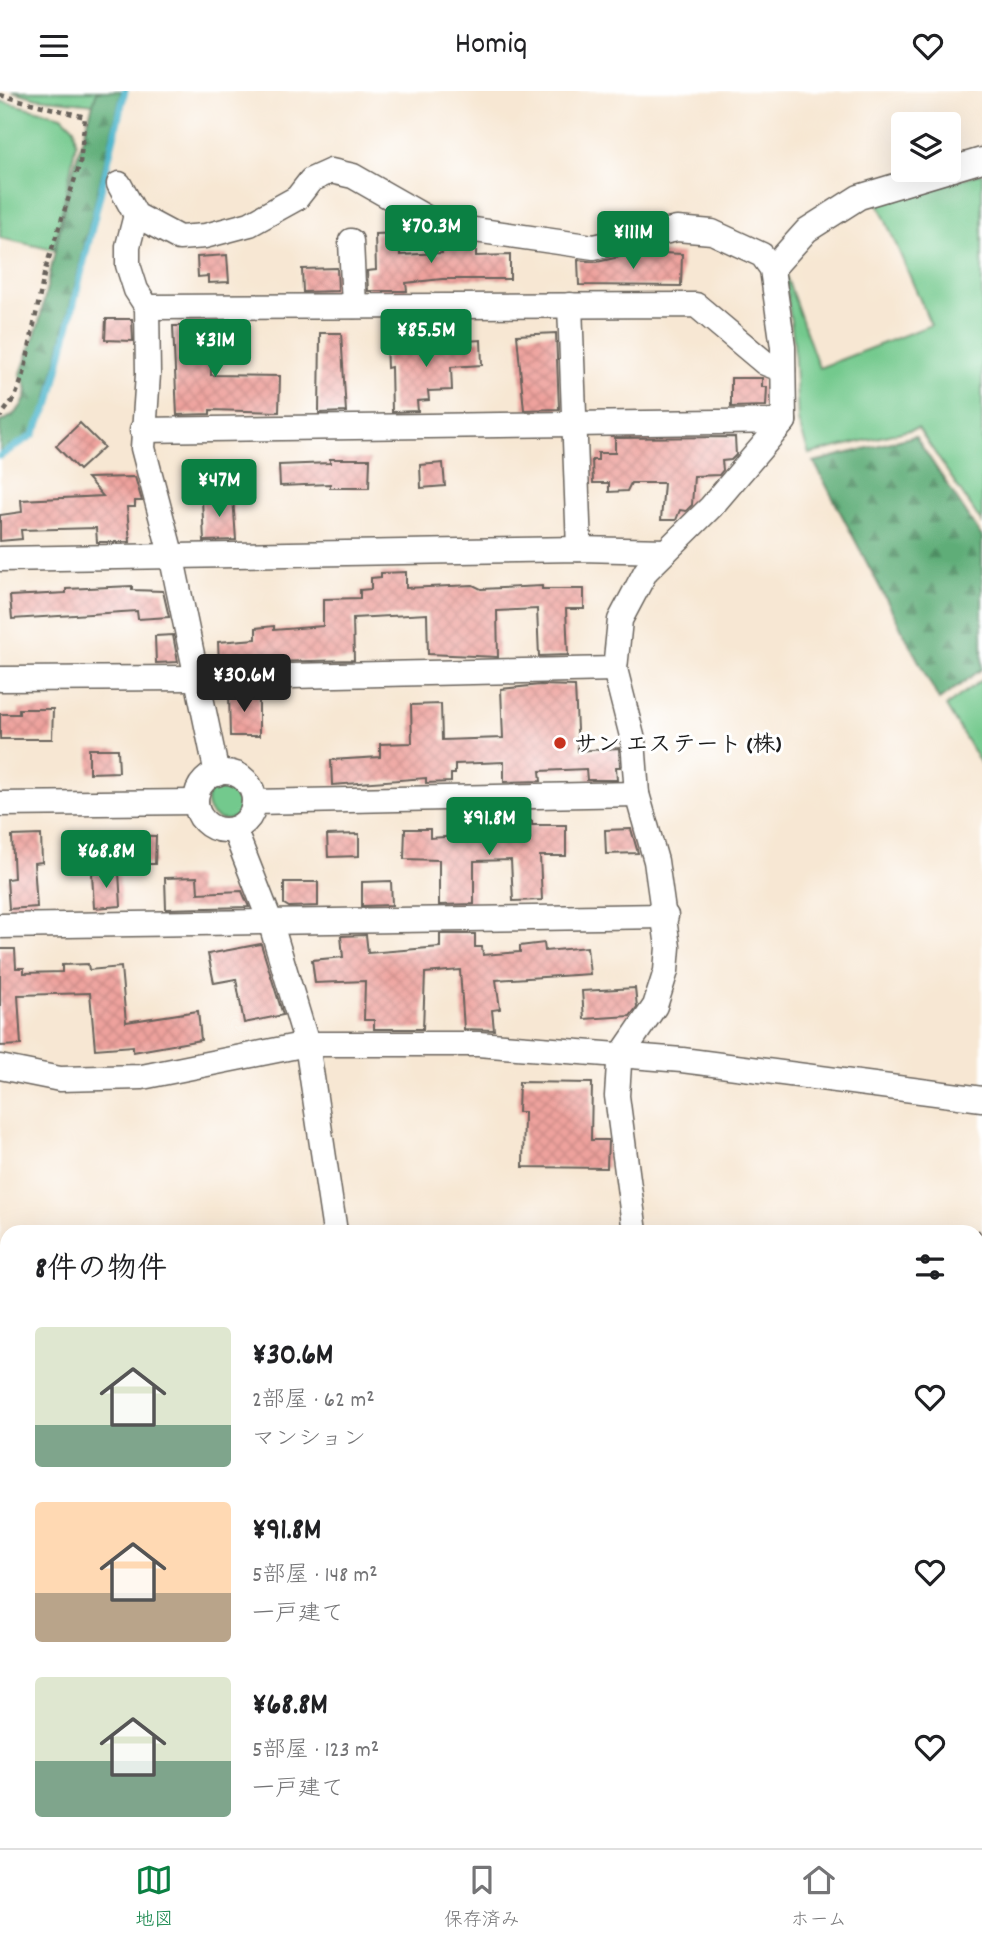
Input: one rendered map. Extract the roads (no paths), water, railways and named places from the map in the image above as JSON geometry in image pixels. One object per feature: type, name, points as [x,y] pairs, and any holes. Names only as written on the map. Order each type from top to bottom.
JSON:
[{"type":"street","points":[[772,269],[807,230],[859,197],[982,160]]},
{"type":"street","points":[[120,184],[136,215],[179,238],[205,236],[250,224],[297,198],[311,180],[331,171],[353,176],[439,225],[594,247],[677,229],[712,232],[762,255],[772,269],[779,305],[785,421],[711,507],[646,571],[620,620],[615,669],[634,740],[636,794],[656,861],[666,916],[666,971],[655,1006],[622,1054],[618,1096],[634,1225]]},
{"type":"street","points":[[136,215],[128,246],[128,265],[136,290],[147,307],[148,374],[142,430],[144,448],[171,554],[217,774]]},
{"type":"street","points":[[352,241],[354,306]]},
{"type":"street","points":[[570,305],[572,426],[579,549]]},
{"type":"street","points":[[147,307],[696,305],[765,363],[783,370]]},
{"type":"street","points":[[142,430],[785,421]]},
{"type":"street","points":[[0,559],[579,549],[666,551]]},
{"type":"street","points":[[0,678],[196,678],[615,669]]},
{"type":"street","points":[[226,772],[243,778],[253,793],[254,802],[248,819],[234,829],[216,829],[208,825],[196,802],[202,784],[217,774],[226,772]]},
{"type":"street","points":[[254,802],[636,794]]},
{"type":"street","points":[[0,804],[196,802]]},
{"type":"street","points":[[234,829],[270,921],[307,1044],[334,1225]]},
{"type":"street","points":[[0,926],[666,916]]},
{"type":"street","points":[[0,1067],[60,1079],[142,1077],[307,1044],[478,1044],[622,1054],[982,1099]]},
{"type":"waterway","points":[[0,456],[33,435],[50,403],[125,91]]},
{"type":"place","name":"サン エステート (株)","points":[[560,743]]}]
